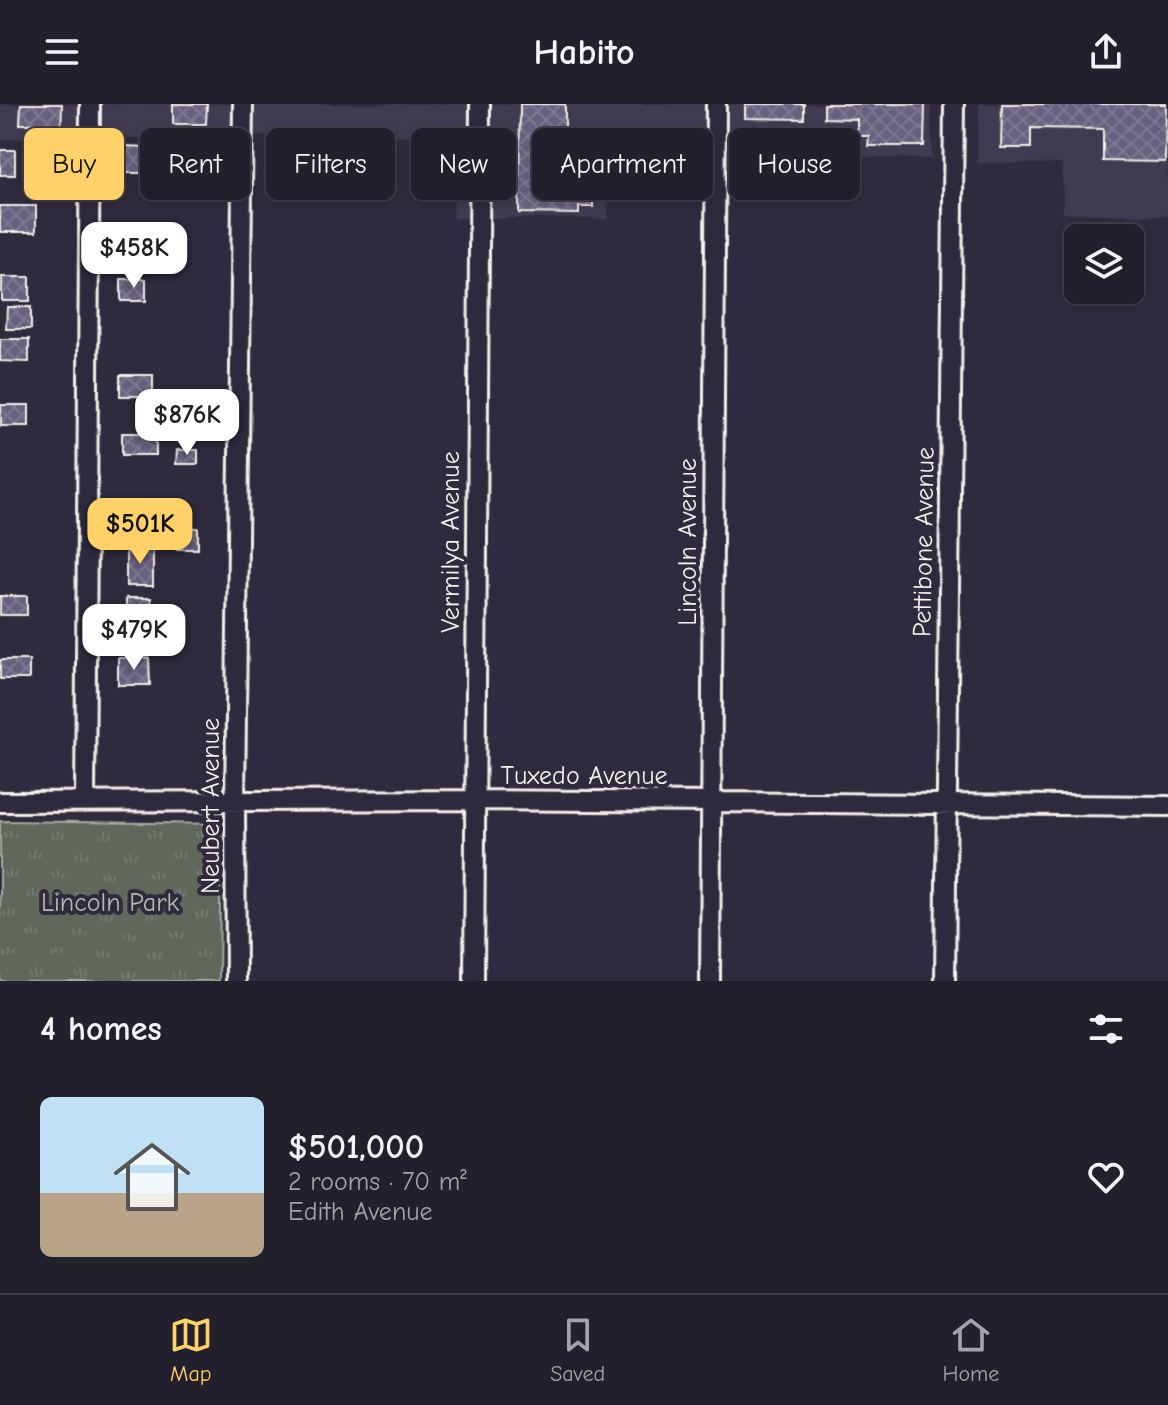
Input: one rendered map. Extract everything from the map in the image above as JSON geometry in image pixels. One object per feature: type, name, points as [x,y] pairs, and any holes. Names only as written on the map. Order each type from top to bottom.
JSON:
[{"type":"street","points":[[85,802],[90,104]]},
{"type":"street","name":"Neubert Avenue","points":[[236,981],[235,802],[243,104]]},
{"type":"street","name":"Vermilya Avenue","points":[[474,981],[480,104]]},
{"type":"street","name":"Lincoln Avenue","points":[[710,981],[716,104]]},
{"type":"street","name":"Pettibone Avenue","points":[[945,981],[954,104]]},
{"type":"street","name":"Tuxedo Avenue","points":[[0,802],[475,800],[1168,806]]},
{"type":"shaded area","points":[[0,104],[931,104],[932,159],[860,157],[860,128],[729,128],[729,158],[713,158],[713,128],[532,128],[532,200],[609,200],[608,219],[453,218],[453,200],[516,200],[516,128],[411,128],[411,135],[395,136],[395,128],[266,128],[266,137],[250,137],[250,128],[140,128],[140,138],[124,138],[124,128],[24,128],[24,139],[0,139]]},
{"type":"shaded area","points":[[979,104],[1167,104],[1168,216],[1063,213],[1062,164],[977,163]]},
{"type":"green space","name":"Lincoln Park","points":[[0,821],[221,824],[219,981],[0,981]]},
{"type":"building","points":[[21,104],[62,104],[61,128],[34,128],[34,124],[20,124]]},
{"type":"building","points":[[173,104],[207,104],[206,124],[173,124]]},
{"type":"building","points":[[520,104],[565,104],[565,128],[532,128],[532,200],[593,200],[593,207],[579,207],[579,214],[519,213]]},
{"type":"building","points":[[745,104],[804,104],[804,119],[745,118]]},
{"type":"building","points":[[824,104],[925,104],[924,146],[868,146],[869,136],[860,136],[857,119],[824,118]]},
{"type":"building","points":[[1002,104],[1166,104],[1165,162],[1103,161],[1103,129],[1031,128],[1031,148],[1001,148]]},
{"type":"building","points":[[124,146],[140,147],[140,173],[124,173]]},
{"type":"building","points":[[0,150],[15,150],[15,175],[0,175]]},
{"type":"building","points":[[0,206],[36,206],[36,232],[0,232]]},
{"type":"building","points":[[2,277],[30,277],[30,301],[2,301]]},
{"type":"building","points":[[121,279],[146,279],[146,301],[121,301]]},
{"type":"building","points":[[7,307],[31,307],[31,329],[6,329]]},
{"type":"building","points":[[0,339],[29,339],[29,362],[0,361]]},
{"type":"building","points":[[120,375],[153,375],[153,396],[120,396]]},
{"type":"building","points":[[1,405],[29,405],[29,426],[1,426]]},
{"type":"building","points":[[122,433],[156,433],[156,455],[122,455]]},
{"type":"building","points":[[177,450],[198,450],[198,464],[176,464]]},
{"type":"building","points":[[176,528],[198,528],[198,549],[176,549]]},
{"type":"building","points":[[126,547],[153,547],[153,586],[126,586]]},
{"type":"building","points":[[0,596],[27,596],[27,615],[0,615]]},
{"type":"building","points":[[126,598],[151,598],[151,629],[126,629]]},
{"type":"building","points":[[118,658],[149,658],[150,685],[118,685]]},
{"type":"building","points":[[0,660],[29,660],[29,679],[0,679]]}]
